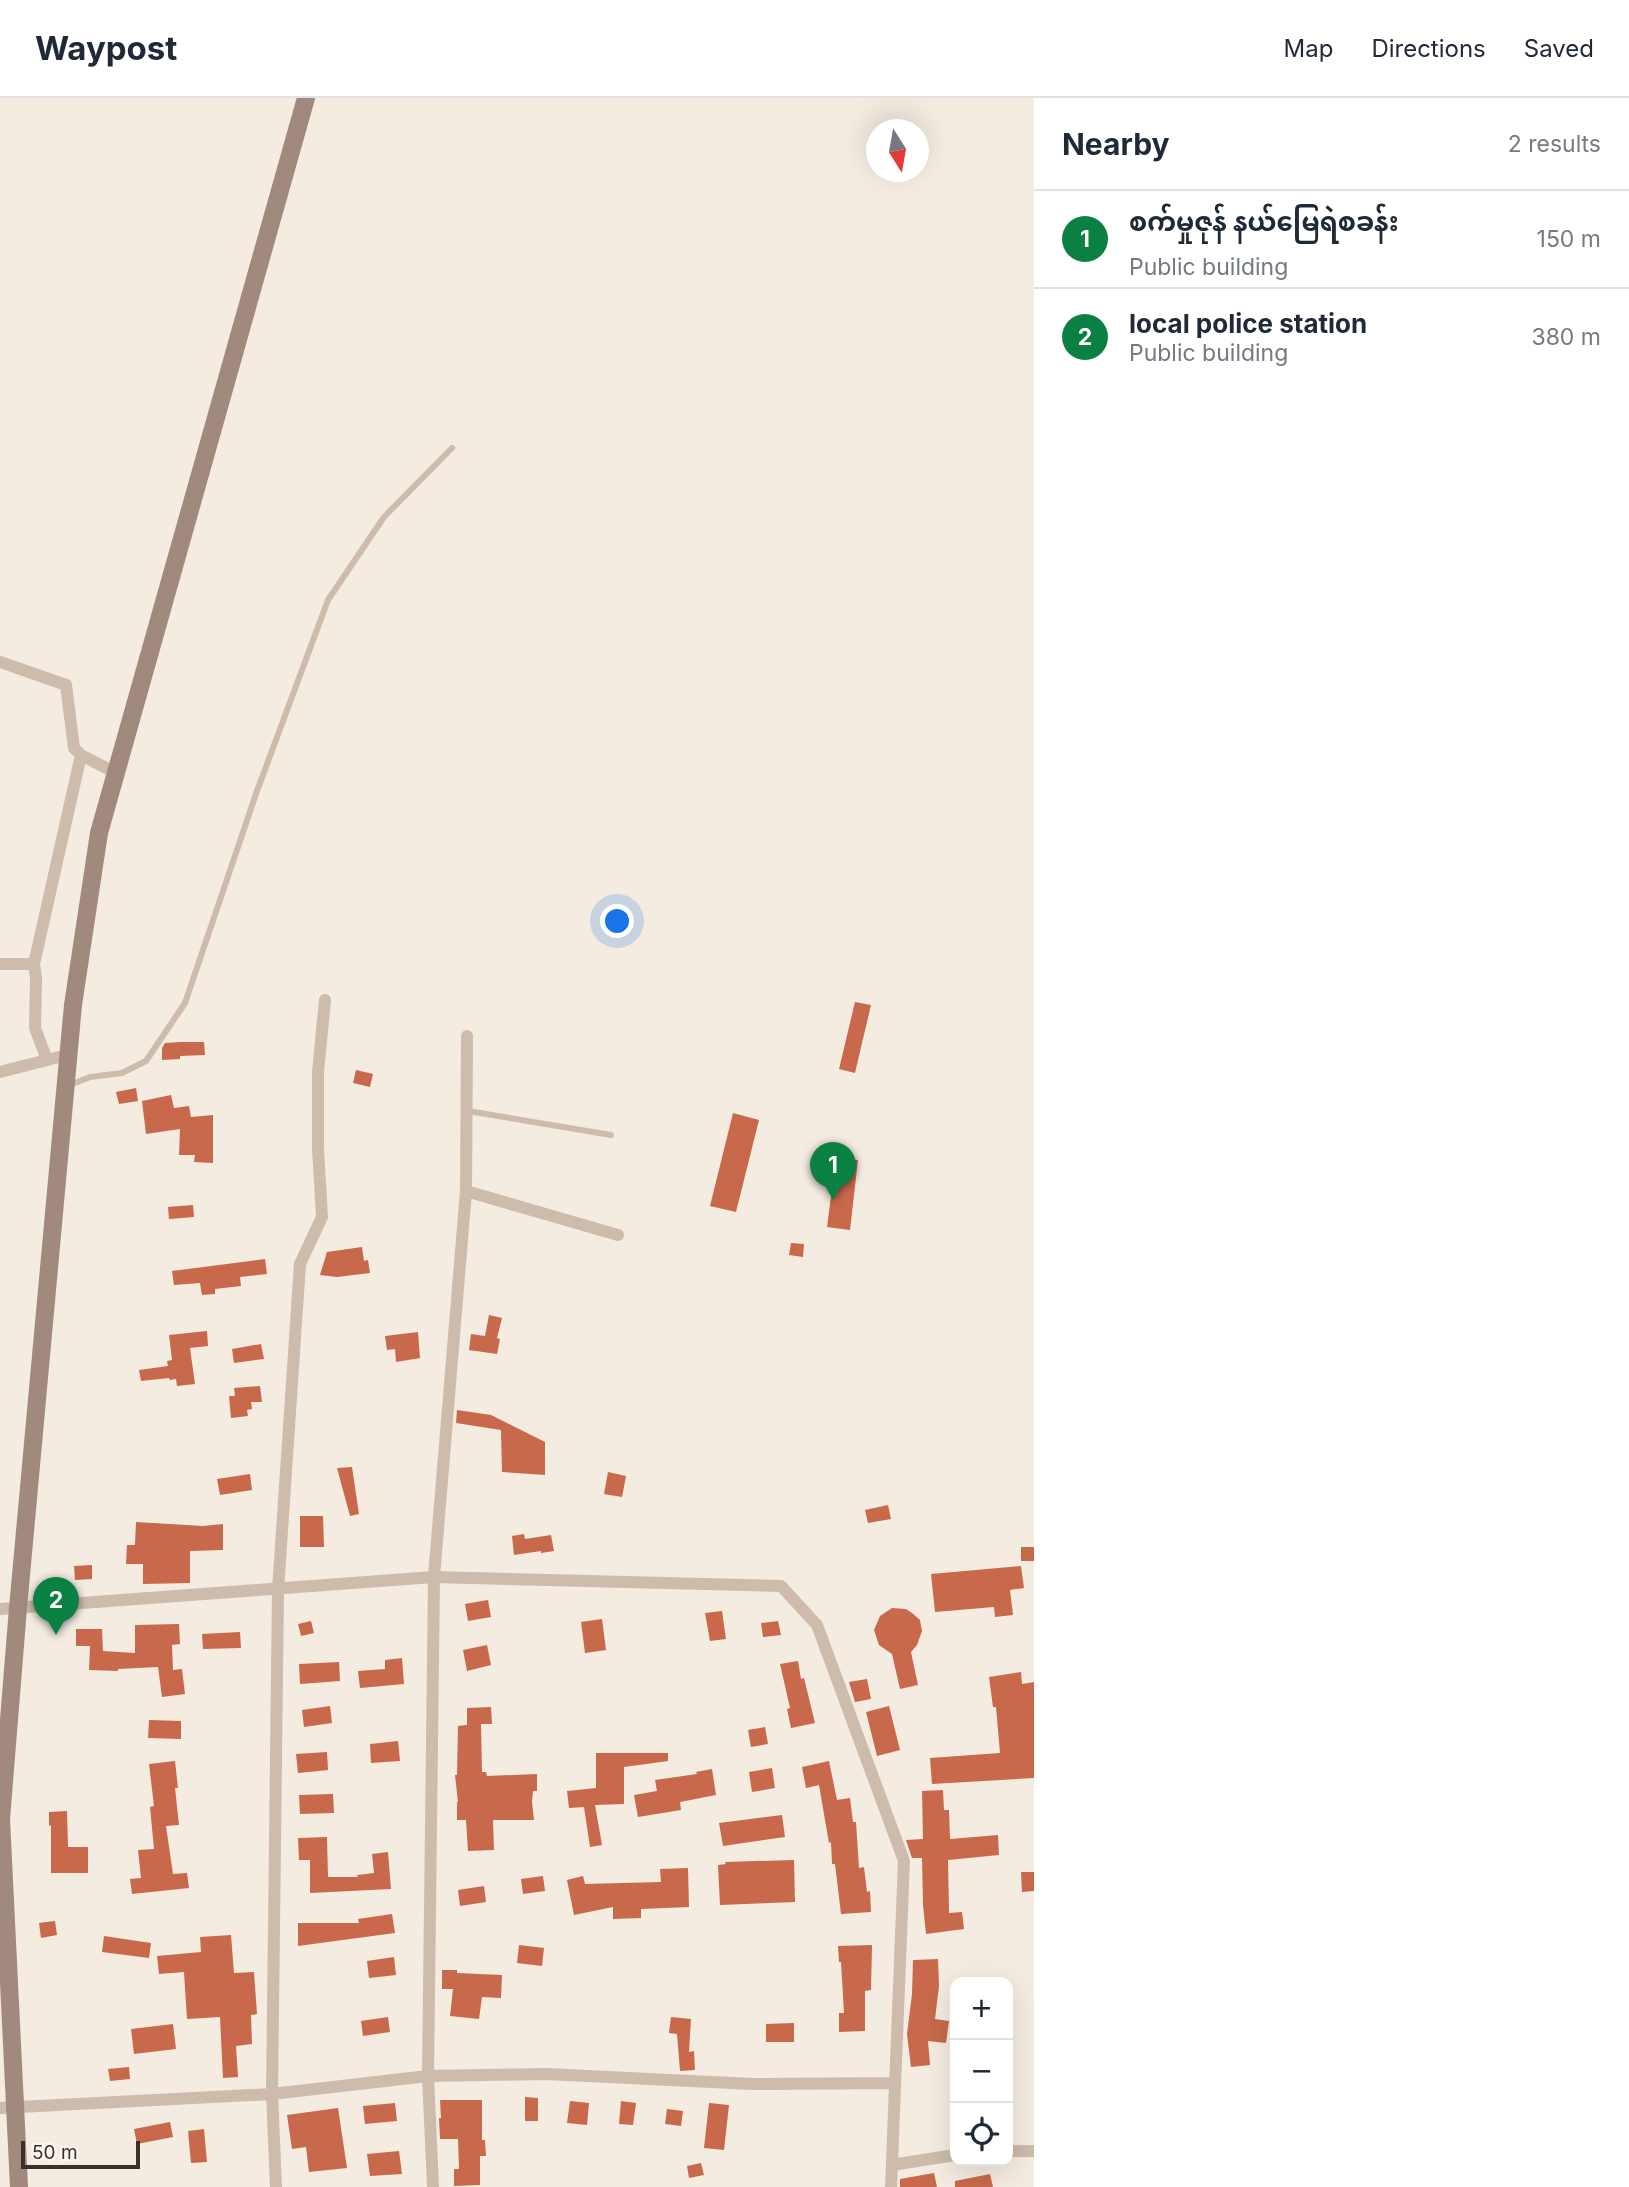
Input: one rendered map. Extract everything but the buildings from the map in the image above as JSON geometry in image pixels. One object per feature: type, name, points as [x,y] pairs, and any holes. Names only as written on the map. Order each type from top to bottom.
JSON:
[{"type":"main road","points":[[19,2187],[8,2108],[1,1819],[9,1609],[67,1055],[99,833],[306,98]]},
{"type":"street","points":[[0,662],[66,685],[74,748],[81,755],[116,772]]},
{"type":"street","points":[[47,1060],[35,1028],[34,964],[81,755]]},
{"type":"street","points":[[0,964],[34,964]]},
{"type":"street","points":[[276,2187],[272,2095],[278,1590],[300,1264],[322,1217],[318,1149],[318,1072],[325,1000]]},
{"type":"street","points":[[433,2187],[428,2076],[434,1577],[466,1191],[467,1036]]},
{"type":"street","points":[[0,1072],[67,1055]]},
{"type":"street","points":[[466,1191],[618,1235]]},
{"type":"street","points":[[9,1609],[434,1577],[780,1586],[817,1625],[904,1861],[891,2187]]},
{"type":"street","points":[[8,2108],[272,2095],[428,2076],[546,2074],[752,2084],[894,2083]]},
{"type":"street","points":[[1013,2151],[1034,2151]]},
{"type":"street","points":[[892,2165],[950,2156]]},
{"type":"lane","points":[[65,1086],[90,1077],[122,1073],[146,1061],[185,1003],[257,791],[328,600],[384,517],[452,448]]},
{"type":"lane","points":[[467,1111],[611,1135]]},
{"type":"place","name":"စက်မှုဇုန် နယ်မြေရဲစခန်း","points":[[833,1200]]},
{"type":"place","name":"local police station","points":[[56,1635]]}]
